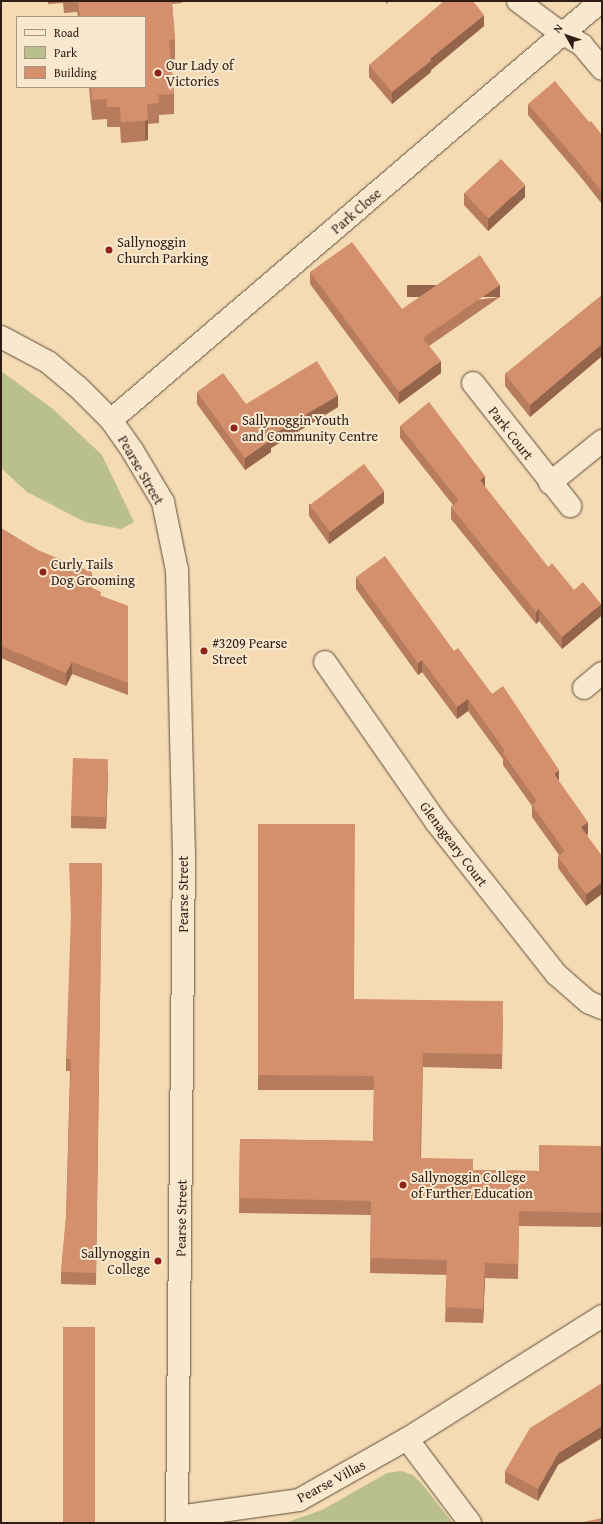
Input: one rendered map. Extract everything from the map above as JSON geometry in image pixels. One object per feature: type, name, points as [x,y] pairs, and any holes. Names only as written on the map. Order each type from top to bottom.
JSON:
[{"type":"street","points":[[518,1],[554,28],[563,32],[582,45],[602,69]]},
{"type":"street","name":"Park Close","points":[[111,420],[209,339],[563,32],[601,1]]},
{"type":"street","name":"Pearse Street","points":[[1,336],[48,362],[78,387],[111,420],[132,450],[162,502],[177,570],[184,853],[178,1520]]},
{"type":"street","name":"Park Court","points":[[473,384],[550,483],[570,506]]},
{"type":"street","points":[[550,483],[602,442]]},
{"type":"street","name":"Glenageary Court","points":[[325,662],[436,822],[556,974],[588,1002],[602,1008]]},
{"type":"street","points":[[584,688],[602,673]]},
{"type":"street","name":"Pearse Villas","points":[[178,1520],[299,1500],[407,1439],[602,1316]]},
{"type":"street","points":[[407,1439],[470,1523]]},
{"type":"green space","points":[[1,371],[53,409],[102,455],[134,522],[121,529],[85,522],[27,492],[1,468]]},
{"type":"green space","points":[[401,1471],[413,1475],[422,1484],[453,1523],[285,1523],[322,1510],[387,1473]]},
{"type":"building","name":"Our Lady of Victories","points":[[78,1],[172,1],[175,39],[169,40],[174,94],[158,95],[159,103],[147,104],[148,120],[121,122],[120,107],[107,107],[107,99],[92,100],[91,88],[146,88],[146,16],[80,16]]},
{"type":"building","points":[[444,1],[473,1],[484,15],[430,59],[431,61],[392,92],[369,65]]},
{"type":"building","points":[[555,81],[589,122],[591,121],[602,135],[602,192],[528,104]]},
{"type":"building","points":[[501,159],[525,185],[488,219],[464,193]]},
{"type":"building","points":[[352,242],[402,309],[480,255],[500,285],[423,338],[441,361],[399,392],[310,272]]},
{"type":"building","points":[[602,295],[602,344],[530,405],[505,374]]},
{"type":"building","points":[[317,361],[338,395],[269,437],[271,440],[245,458],[197,392],[223,373],[246,404]]},
{"type":"building","points":[[429,402],[485,476],[480,480],[548,567],[552,563],[574,590],[583,582],[601,604],[562,637],[539,609],[536,612],[451,507],[459,501],[400,426]]},
{"type":"building","points":[[364,464],[384,491],[330,532],[310,505]]},
{"type":"building","points":[[1,528],[40,551],[92,572],[88,586],[101,592],[100,596],[128,606],[128,683],[72,662],[66,673],[1,646]]},
{"type":"building","points":[[385,556],[454,651],[458,648],[492,694],[503,686],[559,770],[554,774],[588,822],[581,827],[602,856],[602,882],[586,894],[558,857],[565,851],[532,805],[537,801],[503,753],[505,751],[468,699],[457,707],[422,660],[418,663],[356,577]]},
{"type":"building","points":[[73,758],[108,759],[106,817],[71,816]]},
{"type":"building","points":[[258,824],[355,824],[354,999],[503,1001],[502,1054],[423,1053],[420,1158],[473,1159],[473,1170],[539,1171],[539,1145],[602,1146],[602,1213],[519,1211],[518,1264],[485,1263],[483,1309],[445,1307],[447,1260],[370,1258],[371,1201],[239,1198],[240,1139],[373,1141],[374,1076],[258,1075]]},
{"type":"building","points":[[69,863],[102,863],[96,1273],[61,1272],[66,1218],[71,1059],[66,1059],[71,916]]},
{"type":"building","points":[[63,1327],[95,1327],[95,1523],[63,1523]]},
{"type":"building","points":[[602,1383],[602,1426],[558,1453],[538,1489],[505,1471],[530,1428]]},
{"type":"building","points":[[602,1518],[602,1523],[579,1523]]},
{"type":"place","name":"Our Lady of Victories","points":[[158,73]]},
{"type":"place","name":"Sallynoggin Church Parking","points":[[109,250]]},
{"type":"place","name":"Sallynoggin Youth and Community Centre","points":[[234,428]]},
{"type":"place","name":"Curly Tails Dog Grooming","points":[[43,572]]},
{"type":"place","name":"#3209 Pearse Street","points":[[204,651]]},
{"type":"place","name":"Sallynoggin College of Further Education","points":[[403,1185]]},
{"type":"place","name":"Sallynoggin College","points":[[158,1261]]}]
